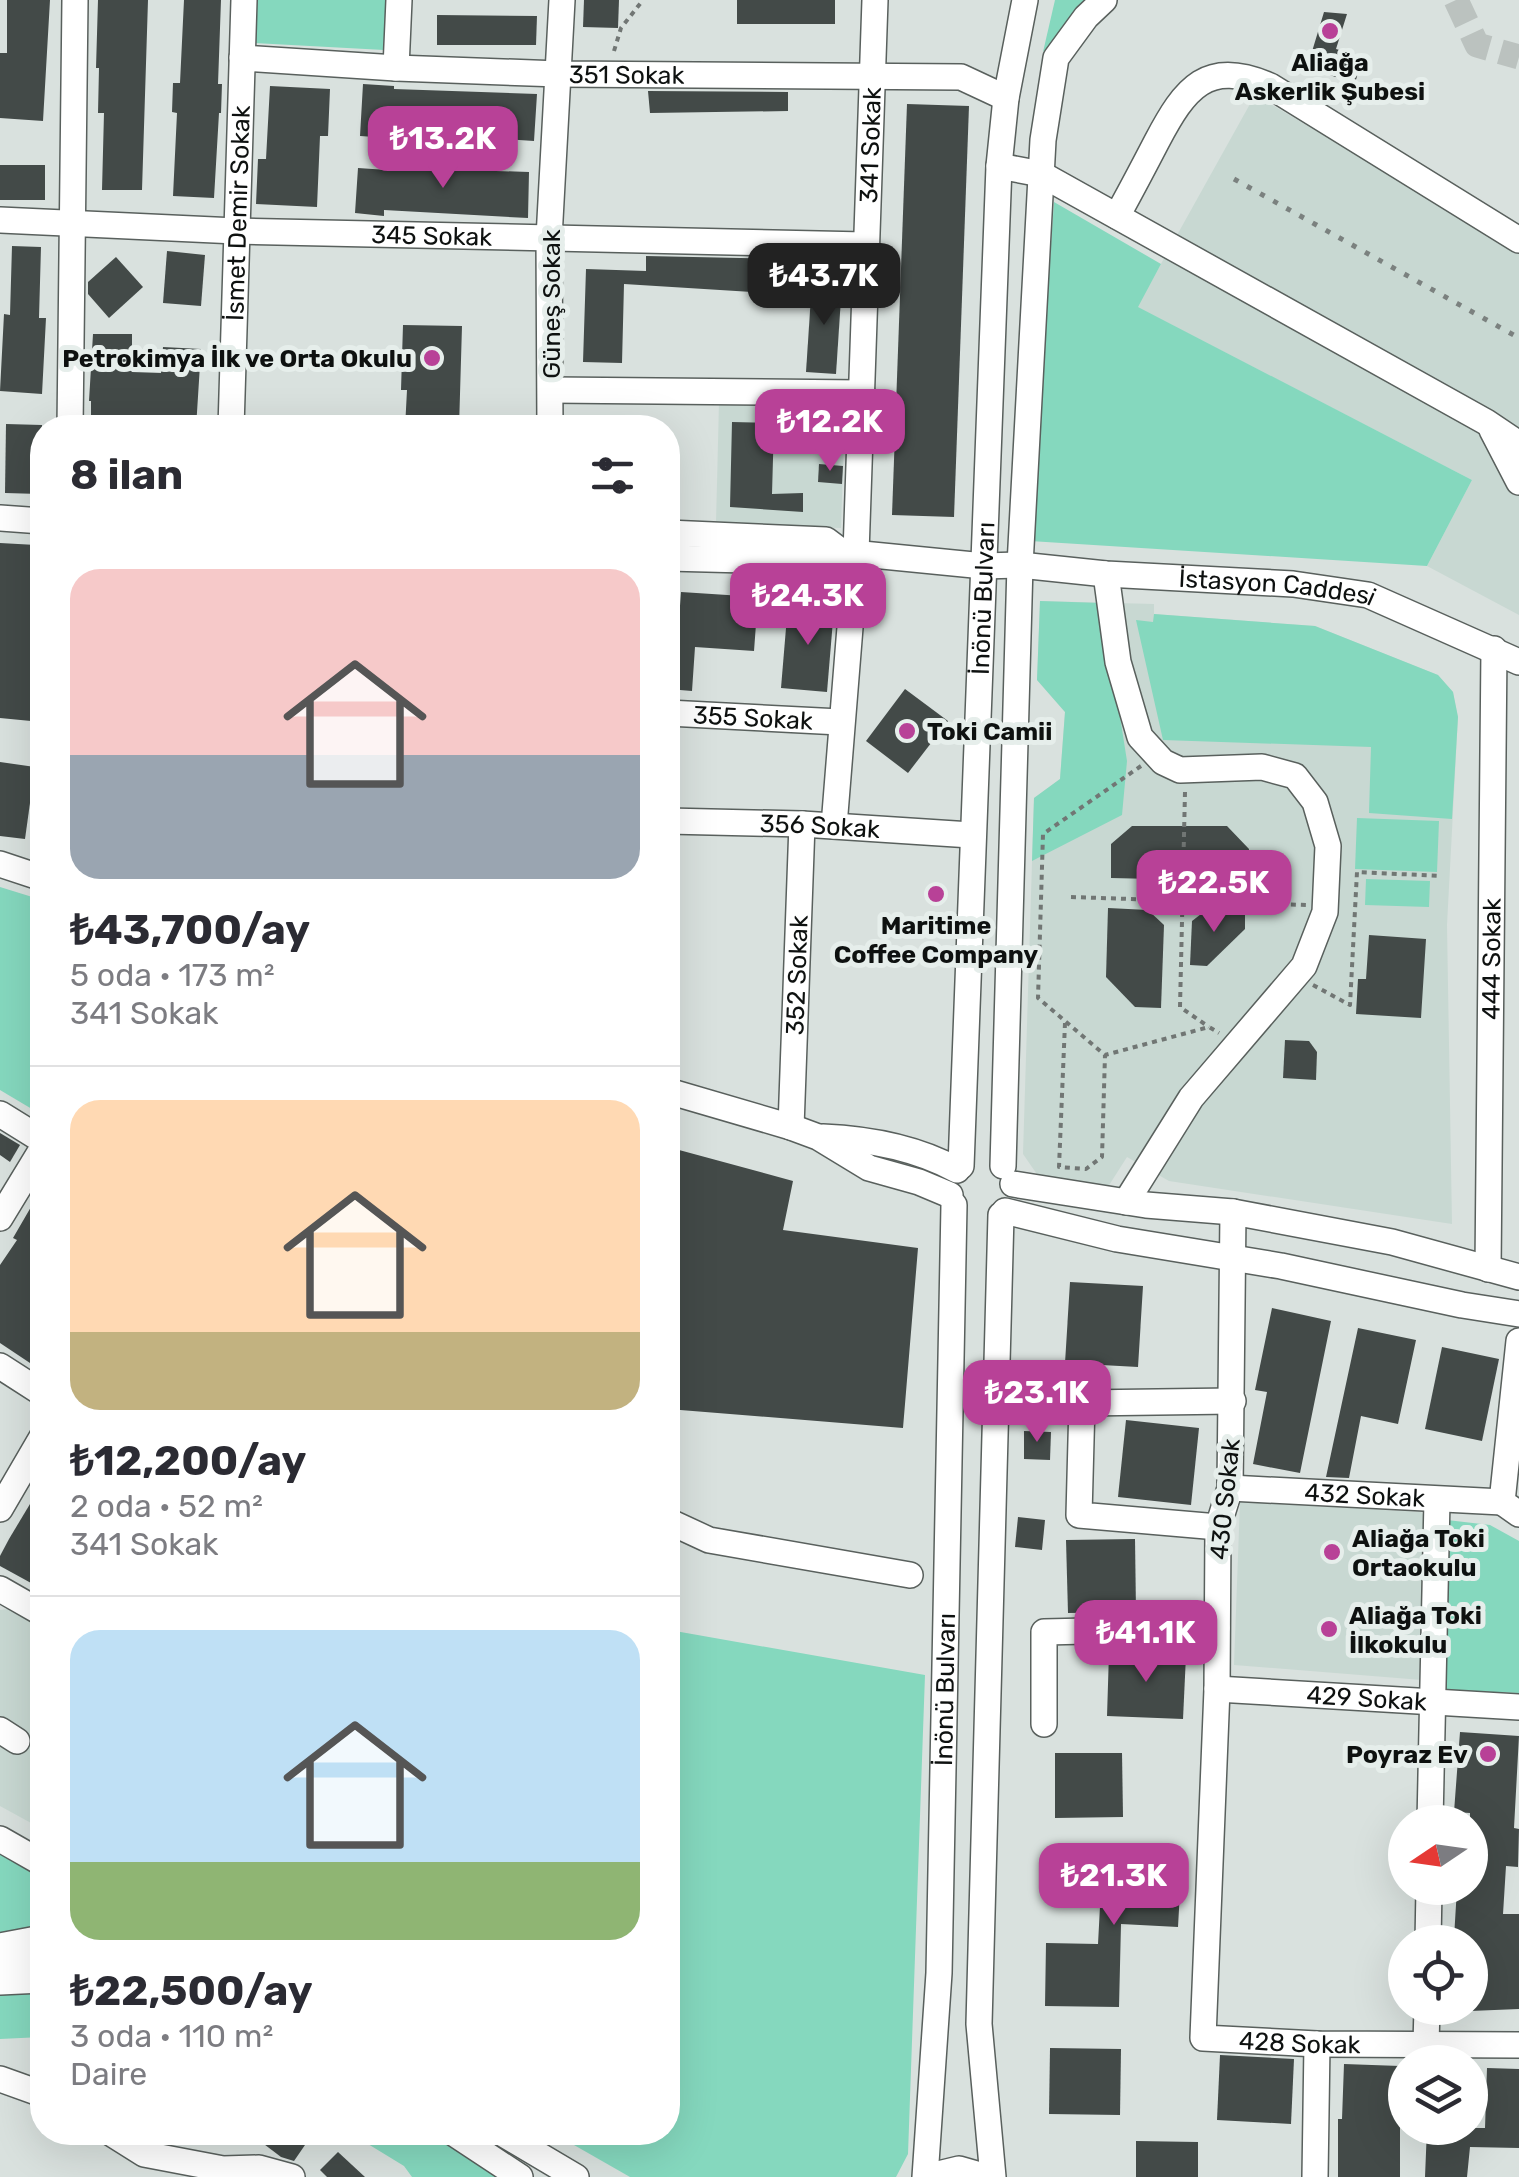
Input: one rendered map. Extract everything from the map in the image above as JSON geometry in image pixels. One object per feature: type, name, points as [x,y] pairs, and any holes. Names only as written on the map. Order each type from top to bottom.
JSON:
[{"type":"street","points":[[70,415],[75,0]]},
{"type":"street","name":"İsmet Demir Sokak","points":[[231,415],[244,0]]},
{"type":"street","points":[[396,68],[399,0]]},
{"type":"street","name":"Güneş Sokak","points":[[551,415],[549,238],[562,0]]},
{"type":"street","name":"341 Sokak","points":[[834,826],[862,393],[874,0]]},
{"type":"street","name":"İnönü Bulvarı","points":[[959,1168],[998,166],[1006,98],[1028,0]]},
{"type":"street","name":"İnönü Bulvarı","points":[[1008,1175],[1020,565],[1043,140],[1056,58],[1086,16],[1104,0]]},
{"type":"street","name":"351 Sokak","points":[[242,58],[560,74],[961,77],[1006,98]]},
{"type":"street","points":[[1118,216],[1174,108],[1191,87],[1228,74],[1248,76],[1270,86],[1519,240]]},
{"type":"street","points":[[998,166],[1041,174],[1519,444]]},
{"type":"street","name":"345 Sokak","points":[[0,220],[236,231],[865,245]]},
{"type":"street","points":[[552,390],[862,393]]},
{"type":"street","points":[[1486,422],[1501,442],[1519,482]]},
{"type":"street","points":[[0,518],[30,520]]},
{"type":"street","points":[[680,534],[826,540],[849,552]]},
{"type":"street","points":[[680,558],[824,562],[849,552]]},
{"type":"street","name":"İstasyon Caddesi","points":[[849,552],[984,566],[1020,565],[1106,574],[1293,584],[1368,595],[1519,662]]},
{"type":"street","points":[[1106,574],[1118,662],[1140,737],[1164,762],[1186,770],[1262,767],[1295,776],[1316,802],[1328,846],[1325,905],[1304,966],[1191,1098],[1126,1202]]},
{"type":"street","name":"444 Sokak","points":[[1488,1269],[1494,649]]},
{"type":"street","name":"355 Sokak","points":[[680,713],[840,722]]},
{"type":"street","name":"356 Sokak","points":[[680,821],[802,824],[971,835]]},
{"type":"street","name":"352 Sokak","points":[[790,1127],[802,824]]},
{"type":"street","points":[[0,864],[30,874]]},
{"type":"street","points":[[680,1095],[818,1137],[868,1168],[919,1182],[952,1200],[967,1218],[976,1221],[994,1220],[1003,1213],[1014,1194],[1008,1175]]},
{"type":"street","points":[[0,1114],[30,1133]]},
{"type":"street","points":[[818,1137],[864,1139],[930,1156],[959,1168]]},
{"type":"street","points":[[952,1200],[959,1168],[977,1158],[986,1158],[1008,1175],[1126,1202],[1233,1212],[1392,1242],[1519,1278]]},
{"type":"street","points":[[0,1218],[30,1169]]},
{"type":"street","name":"İnönü Bulvarı","points":[[952,1200],[939,1973],[926,2177],[959,2169],[990,2177],[979,2024],[1003,1213]]},
{"type":"street","name":"430 Sokak","points":[[1203,2038],[1217,1689],[1218,1527],[1230,1488],[1233,1212]]},
{"type":"street","points":[[1003,1213],[1117,1240],[1281,1266],[1519,1314]]},
{"type":"street","points":[[1510,1508],[1519,1342]]},
{"type":"street","points":[[0,1366],[30,1386]]},
{"type":"street","points":[[1218,1527],[1079,1516],[1082,1403],[1233,1401]]},
{"type":"street","points":[[0,1509],[30,1458]]},
{"type":"street","name":"432 Sokak","points":[[1230,1488],[1510,1508]]},
{"type":"street","points":[[1430,1805],[1438,1500]]},
{"type":"street","points":[[680,1527],[708,1540],[910,1575]]},
{"type":"street","points":[[0,1589],[30,1606]]},
{"type":"street","points":[[1044,1724],[1044,1632],[1217,1628]]},
{"type":"street","name":"429 Sokak","points":[[1217,1689],[1519,1707]]},
{"type":"street","points":[[0,1839],[30,1856]]},
{"type":"street","points":[[0,1946],[30,1940]]},
{"type":"street","points":[[0,1966],[30,1962]]},
{"type":"street","points":[[0,1982],[30,1981]]},
{"type":"street","points":[[1426,2044],[1427,2025]]},
{"type":"street","name":"428 Sokak","points":[[1203,2038],[1317,2044],[1519,2045]]},
{"type":"street","points":[[1315,2177],[1317,2044]]},
{"type":"street","points":[[0,2079],[30,2090]]},
{"type":"street","points":[[130,2145],[144,2154],[223,2168],[259,2168],[292,2177]]},
{"type":"street","points":[[472,2145],[520,2177]]},
{"type":"street","points":[[522,2145],[576,2177]]},
{"type":"street","points":[[130,2177],[144,2154]]},
{"type":"path","points":[[616,73],[614,43],[642,0]]},
{"type":"path","points":[[1106,1055],[1038,998],[1043,834],[1157,755]]},
{"type":"path","points":[[1186,770],[1180,1006],[1237,1044]]},
{"type":"path","points":[[1295,976],[1350,1005],[1357,872],[1441,876]]},
{"type":"path","points":[[1071,897],[1325,905]]},
{"type":"path","points":[[1065,1023],[1059,1167],[1086,1169],[1102,1157],[1106,1055]]},
{"type":"path","points":[[1106,1055],[1209,1027]]},
{"type":"shaded area","points":[[1255,95],[1519,250],[1519,615],[1427,566],[1472,480],[1137,307]]},
{"type":"shaded area","points":[[719,402],[845,406],[841,528],[716,524]]},
{"type":"shaded area","points":[[1040,601],[1154,604],[1154,614],[1315,626],[1438,675],[1453,692],[1458,717],[1447,925],[1452,1224],[1169,1181],[1127,1157],[1106,1190],[1043,1183],[1023,1154],[1034,798],[1060,779],[1065,712],[1037,680]]},
{"type":"shaded area","points":[[1240,1502],[1421,1512],[1427,1519],[1422,1680],[1234,1665]]},
{"type":"shaded area","points":[[9,1609],[30,1620],[30,1822],[0,1806],[0,1610]]},
{"type":"green space","points":[[255,0],[386,0],[384,50],[252,43]]},
{"type":"green space","points":[[1055,0],[1089,0],[1043,52]]},
{"type":"green space","points":[[1054,202],[1161,264],[1138,307],[1472,480],[1427,566],[1030,541]]},
{"type":"green space","points":[[1040,601],[1102,603],[1127,761],[1122,815],[1032,861],[1034,798],[1060,779],[1065,712],[1037,680]]},
{"type":"green space","points":[[1154,614],[1315,626],[1438,675],[1453,692],[1458,717],[1452,819],[1369,813],[1371,747],[1163,740],[1136,620],[1153,622]]},
{"type":"green space","points":[[1357,818],[1439,821],[1437,872],[1355,869]]},
{"type":"green space","points":[[1366,879],[1430,881],[1429,907],[1365,905]]},
{"type":"green space","points":[[0,887],[30,896],[30,1108],[0,1090]]},
{"type":"green space","points":[[1447,1520],[1490,1525],[1519,1541],[1519,1693],[1441,1690]]},
{"type":"green space","points":[[680,1632],[925,1675],[908,2154],[896,2177],[630,2177],[574,2145],[680,2145]]},
{"type":"green space","points":[[0,1839],[30,1856],[30,1940],[0,1946]]},
{"type":"green space","points":[[30,1981],[30,2038],[0,2039],[0,1982]]},
{"type":"green space","points":[[370,2145],[471,2145],[520,2177],[412,2177],[404,2166]]},
{"type":"building","points":[[7,0],[50,0],[43,121],[0,118],[0,53],[7,53]]},
{"type":"building","points":[[98,0],[148,0],[142,190],[102,190],[104,113],[98,113]]},
{"type":"building","points":[[184,0],[221,0],[221,113],[214,198],[173,196],[177,113],[172,112],[173,83],[180,83]]},
{"type":"building","points":[[584,0],[619,0],[618,28],[583,27]]},
{"type":"building","points":[[737,0],[835,0],[835,24],[737,24]]},
{"type":"building","name":"Aliağa Askerlik Şubesi","points":[[1324,12],[1347,14],[1336,49],[1363,57],[1355,83],[1307,68]]},
{"type":"building","points":[[437,15],[537,16],[536,45],[437,45]]},
{"type":"building","points":[[363,84],[394,89],[537,94],[534,141],[492,138],[493,128],[391,125],[390,138],[360,136]]},
{"type":"building","points":[[270,86],[330,89],[328,136],[320,136],[317,207],[256,204],[258,159],[266,159]]},
{"type":"building","points":[[648,91],[788,92],[788,111],[650,113]]},
{"type":"building","points":[[907,104],[969,106],[954,517],[892,515]]},
{"type":"building","points":[[442,163],[467,164],[467,170],[529,172],[528,218],[384,210],[384,216],[355,213],[358,168],[402,171],[403,165],[442,169]]},
{"type":"building","points":[[0,165],[45,165],[45,200],[0,200]]},
{"type":"building","points":[[12,246],[41,247],[39,318],[46,318],[42,394],[0,391],[4,314],[10,315]]},
{"type":"building","points":[[167,251],[205,255],[201,306],[163,303]]},
{"type":"building","points":[[646,256],[785,259],[784,294],[624,284],[622,363],[583,362],[586,269],[646,271]]},
{"type":"building","points":[[116,257],[143,287],[109,318],[88,294],[88,282]]},
{"type":"building","points":[[812,281],[842,283],[836,374],[806,372]]},
{"type":"building","name":"Petrokimya İlk ve Orta Okulu","points":[[403,325],[462,326],[459,415],[406,415],[407,390],[401,390]]},
{"type":"building","points":[[93,334],[132,334],[132,372],[161,373],[163,347],[201,349],[197,415],[91,415]]},
{"type":"building","points":[[732,422],[774,423],[772,494],[803,493],[803,512],[730,507]]},
{"type":"building","points":[[6,424],[30,425],[30,494],[5,493]]},
{"type":"building","points":[[819,464],[843,466],[842,484],[818,482]]},
{"type":"building","points":[[0,543],[30,545],[30,721],[0,718]]},
{"type":"building","points":[[681,592],[758,597],[754,651],[695,647],[692,691],[680,690]]},
{"type":"building","points":[[788,604],[834,608],[827,692],[781,688]]},
{"type":"building","name":"Toki Camii","points":[[905,689],[948,721],[908,773],[866,741]]},
{"type":"building","points":[[0,762],[30,766],[25,839],[0,836]]},
{"type":"building","points":[[1132,826],[1227,826],[1249,849],[1248,883],[1204,882],[1178,852],[1154,879],[1111,878],[1111,844]]},
{"type":"building","points":[[1108,908],[1148,910],[1164,925],[1161,1008],[1135,1007],[1106,977]]},
{"type":"building","points":[[1205,911],[1245,912],[1245,929],[1207,966],[1190,965],[1192,921]]},
{"type":"building","points":[[1369,935],[1426,939],[1421,1018],[1356,1014],[1358,979],[1366,979]]},
{"type":"building","points":[[1285,1040],[1309,1041],[1317,1052],[1316,1080],[1283,1078]]},
{"type":"building","points":[[0,1133],[20,1145],[10,1162],[0,1155]]},
{"type":"building","points":[[680,1150],[793,1181],[783,1230],[918,1248],[903,1428],[680,1410]]},
{"type":"building","points":[[30,1209],[30,1363],[0,1343],[0,1265],[17,1240],[13,1238]]},
{"type":"building","points":[[1070,1282],[1143,1286],[1138,1367],[1065,1363]]},
{"type":"building","points":[[1272,1308],[1331,1321],[1300,1473],[1253,1464],[1267,1392],[1255,1390]]},
{"type":"building","points":[[1358,1328],[1416,1340],[1398,1424],[1361,1416],[1349,1478],[1326,1477]]},
{"type":"building","points":[[1442,1347],[1499,1359],[1482,1441],[1425,1429]]},
{"type":"building","points":[[1126,1420],[1199,1428],[1191,1505],[1118,1497]]},
{"type":"building","points":[[1024,1431],[1051,1432],[1050,1460],[1024,1459]]},
{"type":"building","points":[[30,1504],[30,1582],[0,1566],[0,1556]]},
{"type":"building","points":[[1018,1517],[1045,1520],[1042,1550],[1015,1547]]},
{"type":"building","points":[[1135,1539],[1136,1612],[1068,1613],[1066,1540]]},
{"type":"building","points":[[1109,1652],[1186,1655],[1183,1719],[1107,1716]]},
{"type":"building","points":[[1460,1732],[1519,1736],[1514,1828],[1519,1829],[1518,1867],[1506,1866],[1503,1914],[1519,1914],[1519,2009],[1488,2010],[1488,1925],[1455,1925],[1456,1905],[1488,1905],[1488,1805],[1455,1805]]},
{"type":"building","points":[[1055,1753],[1122,1753],[1123,1817],[1055,1818]]},
{"type":"building","points":[[1103,1850],[1182,1855],[1178,1927],[1121,1924],[1119,2007],[1045,2006],[1046,1943],[1098,1944]]},
{"type":"building","points":[[1050,2048],[1121,2049],[1120,2115],[1049,2114]]},
{"type":"building","points":[[1220,2055],[1294,2059],[1291,2124],[1217,2120]]},
{"type":"building","points":[[1344,2064],[1388,2066],[1388,2145],[1400,2145],[1400,2177],[1338,2177],[1338,2119],[1342,2119]]},
{"type":"building","points":[[1488,2068],[1519,2069],[1519,2148],[1470,2147],[1467,2177],[1425,2177],[1426,2145],[1488,2145]]},
{"type":"building","points":[[1136,2141],[1198,2142],[1198,2177],[1136,2177]]},
{"type":"building","points":[[265,2145],[305,2145],[294,2161]]},
{"type":"building","points":[[338,2152],[365,2177],[327,2177],[320,2170]]},
{"type":"tunnel","points":[[1456,0],[1477,45],[1519,57]]},
{"type":"railway","points":[[1234,179],[1519,338]]},
{"type":"place","name":"Aliağa Askerlik Şubesi","points":[[1330,31]]},
{"type":"place","name":"Petrokimya İlk ve Orta Okulu","points":[[432,358]]},
{"type":"place","name":"Toki Camii","points":[[907,731]]},
{"type":"place","name":"Maritime Coffee Company","points":[[936,894]]},
{"type":"place","name":"Aliağa Toki Ortaokulu","points":[[1332,1552]]},
{"type":"place","name":"Aliağa Toki İlkokulu","points":[[1329,1629]]},
{"type":"place","name":"Poyraz Ev","points":[[1488,1754]]}]
